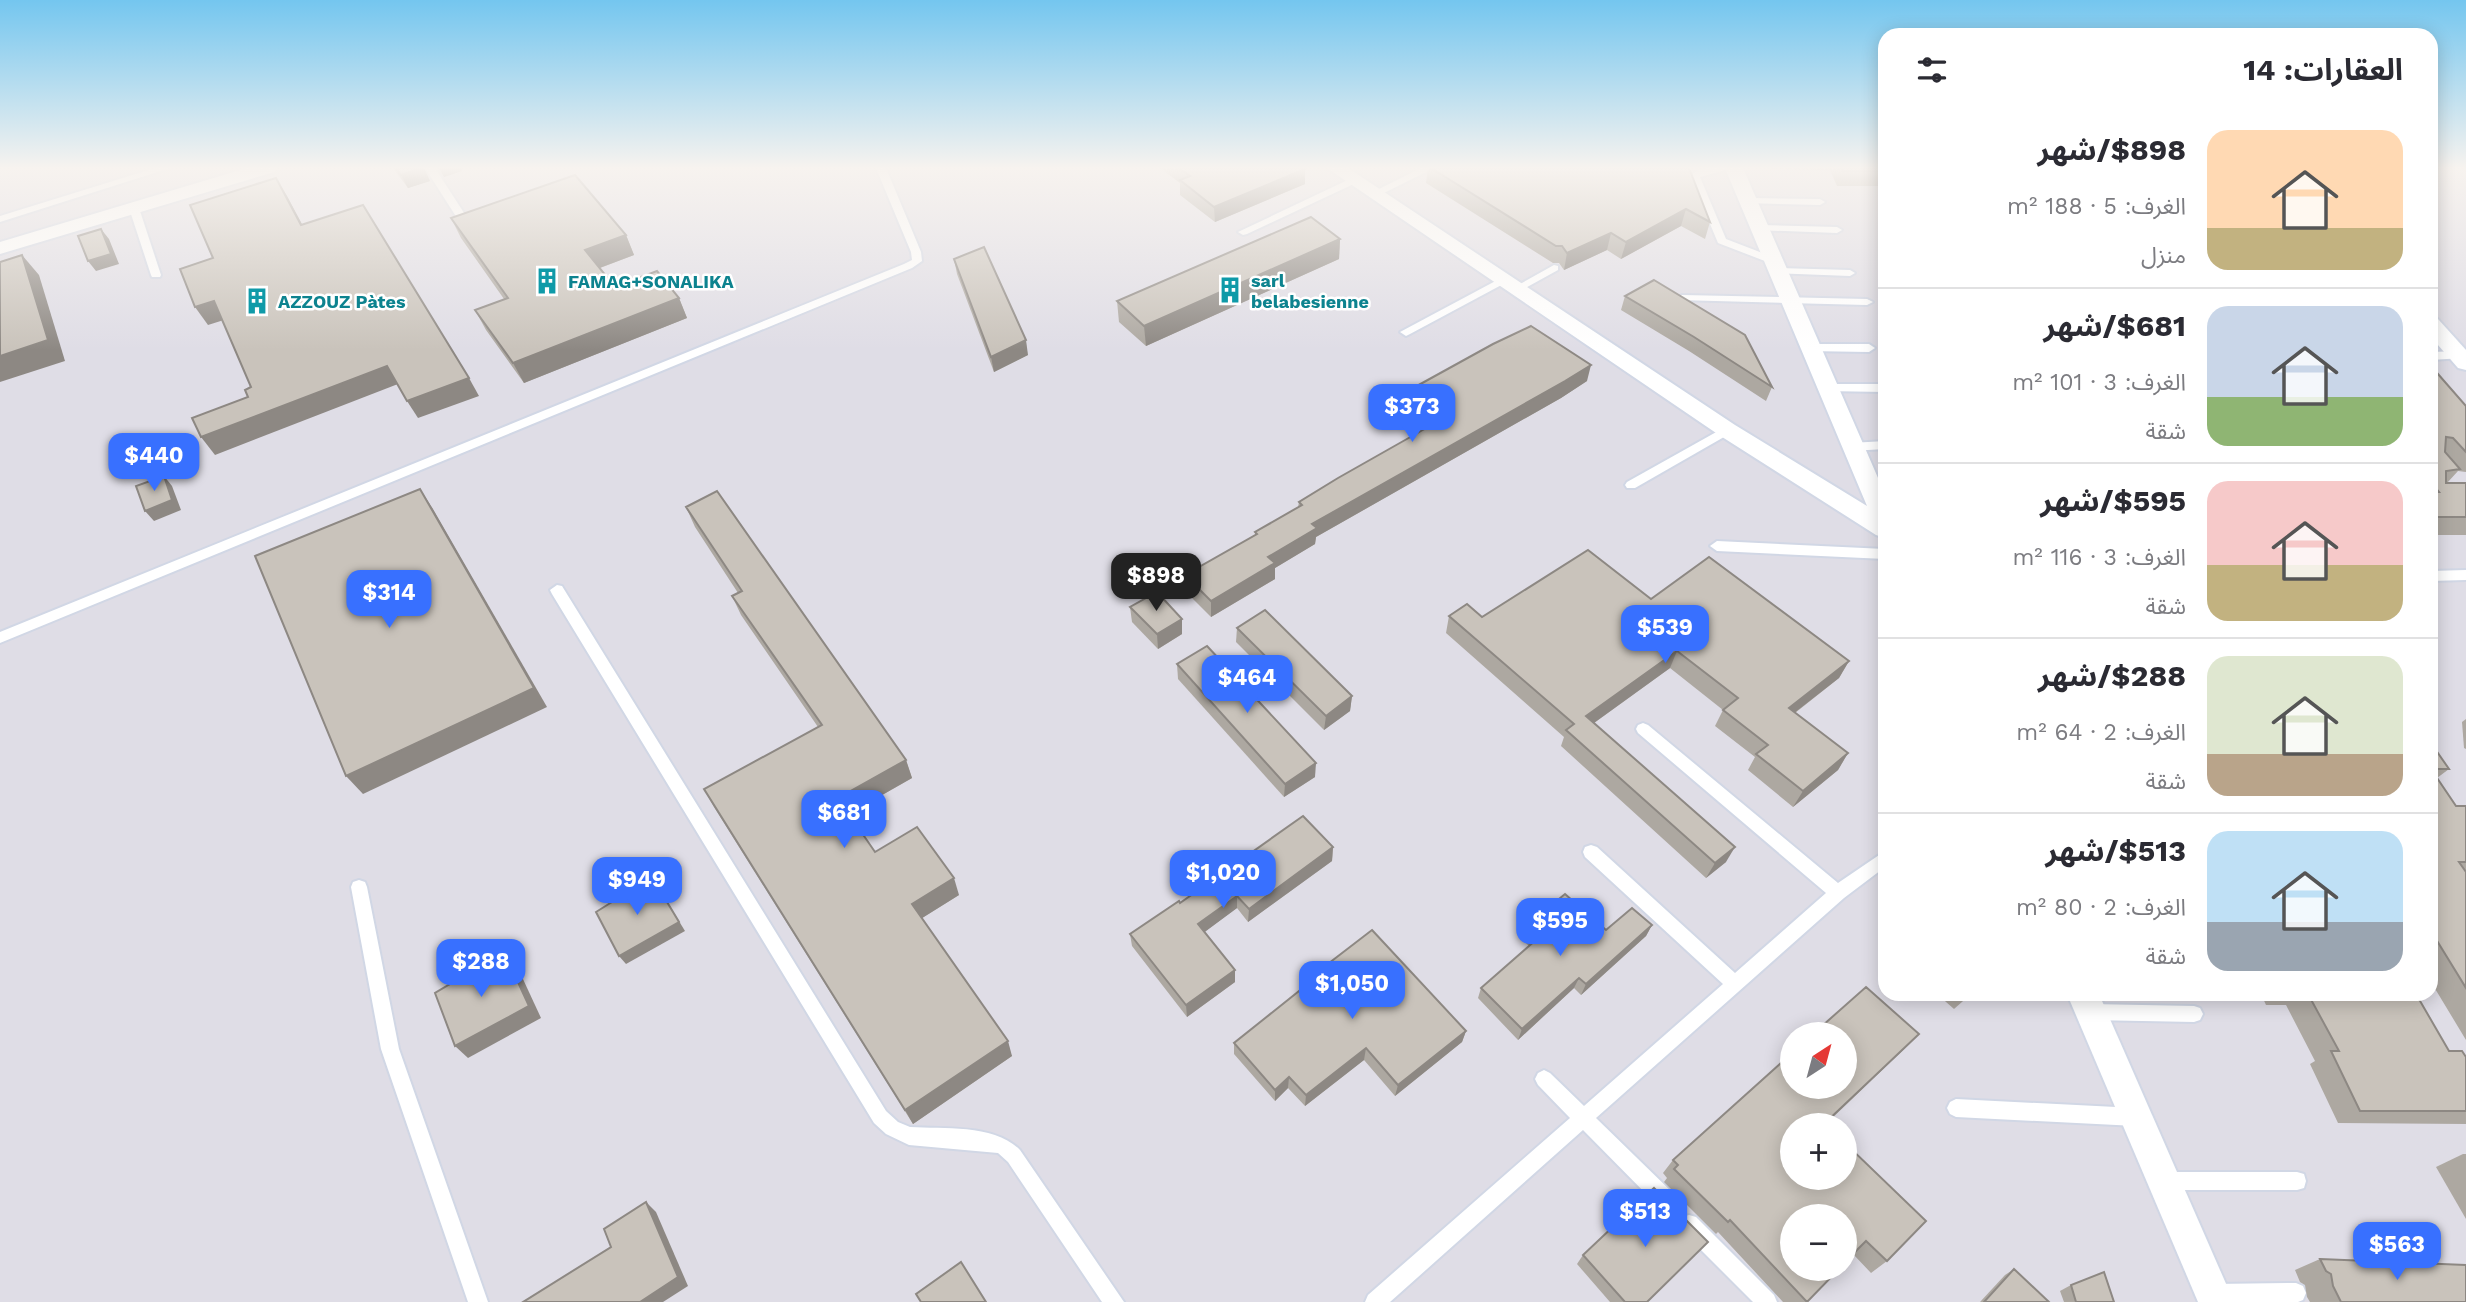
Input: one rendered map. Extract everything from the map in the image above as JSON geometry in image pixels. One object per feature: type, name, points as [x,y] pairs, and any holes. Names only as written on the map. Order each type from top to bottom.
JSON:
[{"type":"street","points":[[0,248],[64,229]]},
{"type":"street","points":[[1426,229],[1727,430],[1878,513]]},
{"type":"street","points":[[1760,229],[1878,505]]},
{"type":"street","points":[[2438,332],[2462,359]]},
{"type":"street","points":[[2087,1003],[2214,1298]]},
{"type":"lane","points":[[141,229],[156,275]]},
{"type":"lane","points":[[0,638],[908,266],[917,261],[916,251],[907,229]]},
{"type":"lane","points":[[1243,232],[1249,229]]},
{"type":"lane","points":[[1717,229],[1722,240],[1776,266],[1850,273]]},
{"type":"lane","points":[[1790,229],[1838,230]]},
{"type":"lane","points":[[1406,332],[1554,268]]},
{"type":"lane","points":[[1682,298],[1867,302]]},
{"type":"lane","points":[[1810,348],[1869,348]]},
{"type":"lane","points":[[2438,357],[2462,359]]},
{"type":"lane","points":[[1828,388],[1878,388]]},
{"type":"lane","points":[[1631,485],[1727,430]]},
{"type":"lane","points":[[1851,447],[1878,445]]},
{"type":"lane","points":[[1717,546],[1878,554]]},
{"type":"lane","points":[[2438,576],[2466,575]]},
{"type":"lane","points":[[557,590],[880,1117],[892,1128],[909,1136],[993,1142],[1004,1146],[1014,1156],[1114,1302]]},
{"type":"lane","points":[[1643,729],[1838,893]]},
{"type":"lane","points":[[1591,852],[1735,984]]},
{"type":"lane","points":[[1375,1302],[1838,893],[1878,863]]},
{"type":"lane","points":[[359,887],[390,1049],[478,1302]]},
{"type":"lane","points":[[2087,1003],[2194,1014]]},
{"type":"lane","points":[[1544,1079],[1768,1302]]},
{"type":"lane","points":[[1956,1108],[2136,1117]]},
{"type":"lane","points":[[2165,1181],[2297,1181]]},
{"type":"lane","points":[[2214,1298],[2296,1293]]},
{"type":"shaded area","points":[[0,229],[1878,229],[1878,1001],[2438,1001],[2438,229],[2466,229],[2466,1302],[0,1302]]},
{"type":"building","points":[[101,229],[111,254],[88,261],[78,236]]},
{"type":"building","points":[[200,229],[378,229],[469,378],[407,401],[387,366],[201,437],[192,418],[248,397],[245,390],[251,387],[214,301],[195,307],[180,269],[213,258]]},
{"type":"building","name":"FAMAG+SONALIKA","points":[[459,229],[621,229],[626,235],[585,250],[615,287],[657,271],[679,298],[513,363],[475,310],[508,298]]},
{"type":"building","points":[[1284,229],[1327,229],[1340,239],[1144,326],[1117,301]]},
{"type":"building","points":[[1528,229],[1650,229],[1626,242],[1611,233],[1567,253],[1562,246],[1556,246]]},
{"type":"building","points":[[984,247],[1026,340],[991,357],[954,259]]},
{"type":"building","points":[[22,255],[48,340],[0,356],[0,262]]},
{"type":"building","points":[[1654,280],[1745,335],[1772,387],[1625,296]]},
{"type":"building","points":[[1531,326],[1591,365],[1312,524],[1317,528],[1268,557],[1275,563],[1211,601],[1185,575],[1257,534],[1255,532],[1302,505],[1299,502],[1338,478],[1451,414],[1415,387]]},
{"type":"building","points":[[2438,374],[2466,406],[2466,452],[2453,438],[2446,437],[2445,452],[2460,469],[2446,471],[2446,483],[2466,483],[2466,517],[2438,517]]},
{"type":"building","points":[[164,476],[172,500],[145,511],[136,486]]},
{"type":"building","points":[[420,489],[534,688],[346,776],[255,556]]},
{"type":"building","points":[[717,491],[906,760],[838,798],[875,852],[917,827],[954,878],[912,904],[1008,1041],[905,1110],[704,789],[822,725],[732,596],[742,591],[686,507]]},
{"type":"building","points":[[1588,550],[1651,599],[1709,557],[1849,661],[1789,708],[1848,753],[1803,791],[1756,754],[1768,745],[1723,710],[1738,698],[1677,651],[1586,716],[1735,847],[1715,863],[1566,730],[1574,724],[1449,616],[1467,604],[1482,617]]},
{"type":"building","points":[[1157,592],[1182,619],[1157,634],[1130,607]]},
{"type":"building","points":[[1265,610],[1352,696],[1326,716],[1237,628]]},
{"type":"building","points":[[1207,646],[1316,763],[1285,784],[1177,664]]},
{"type":"building","points":[[2438,753],[2449,769],[2438,769]]},
{"type":"building","points":[[2438,779],[2456,806],[2466,806],[2466,862],[2459,862],[2466,872],[2466,988],[2438,942]]},
{"type":"building","points":[[1303,816],[1333,847],[1249,909],[1237,896],[1198,924],[1235,970],[1186,1005],[1130,934],[1179,901],[1180,903]]},
{"type":"building","points":[[652,877],[679,922],[619,956],[596,912]]},
{"type":"building","points":[[1565,894],[1606,930],[1632,908],[1652,925],[1586,984],[1579,978],[1522,1029],[1481,988],[1537,939],[1525,927]]},
{"type":"building","points":[[1372,930],[1466,1031],[1398,1085],[1366,1048],[1306,1095],[1289,1077],[1275,1090],[1234,1043],[1309,983],[1307,980]]},
{"type":"building","points":[[504,952],[529,1006],[455,1046],[435,993]]},
{"type":"building","points":[[1866,987],[1878,998],[1878,1001],[1882,1001],[1919,1034],[1857,1093],[1857,1022],[1827,1022]]},
{"type":"building","points":[[2312,1001],[2420,1001],[2449,1051],[2462,1051],[2466,1057],[2466,1111],[2360,1111],[2331,1051],[2339,1051]]},
{"type":"building","points":[[1780,1064],[1780,1099],[1850,1099],[1836,1113],[1780,1113],[1780,1190],[1857,1190],[1857,1155],[1926,1221],[1887,1261],[1866,1241],[1857,1250],[1857,1204],[1780,1204],[1780,1273],[1730,1220],[1728,1222],[1674,1169],[1678,1165],[1673,1160]]},
{"type":"building","points":[[1654,1188],[1708,1242],[1647,1302],[1625,1302],[1583,1255]]},
{"type":"building","points":[[646,1202],[678,1277],[640,1302],[523,1302],[611,1247],[604,1229]]},
{"type":"building","points":[[2320,1259],[2466,1265],[2466,1302],[2341,1302],[2333,1286],[2331,1274],[2326,1271]]},
{"type":"building","points":[[961,1262],[986,1302],[921,1302],[916,1294]]},
{"type":"building","points":[[2014,1269],[2049,1302],[1984,1302]]},
{"type":"building","points":[[2104,1272],[2114,1302],[2076,1302],[2071,1285]]},
{"type":"building","points":[[1787,1281],[1827,1281],[1807,1302]]},
{"type":"place","name":"FAMAG+SONALIKA","points":[[547,281]]},
{"type":"place","name":"sarl belabesienne","points":[[1230,290]]},
{"type":"place","name":"AZZOUZ Pàtes","points":[[257,301]]}]
